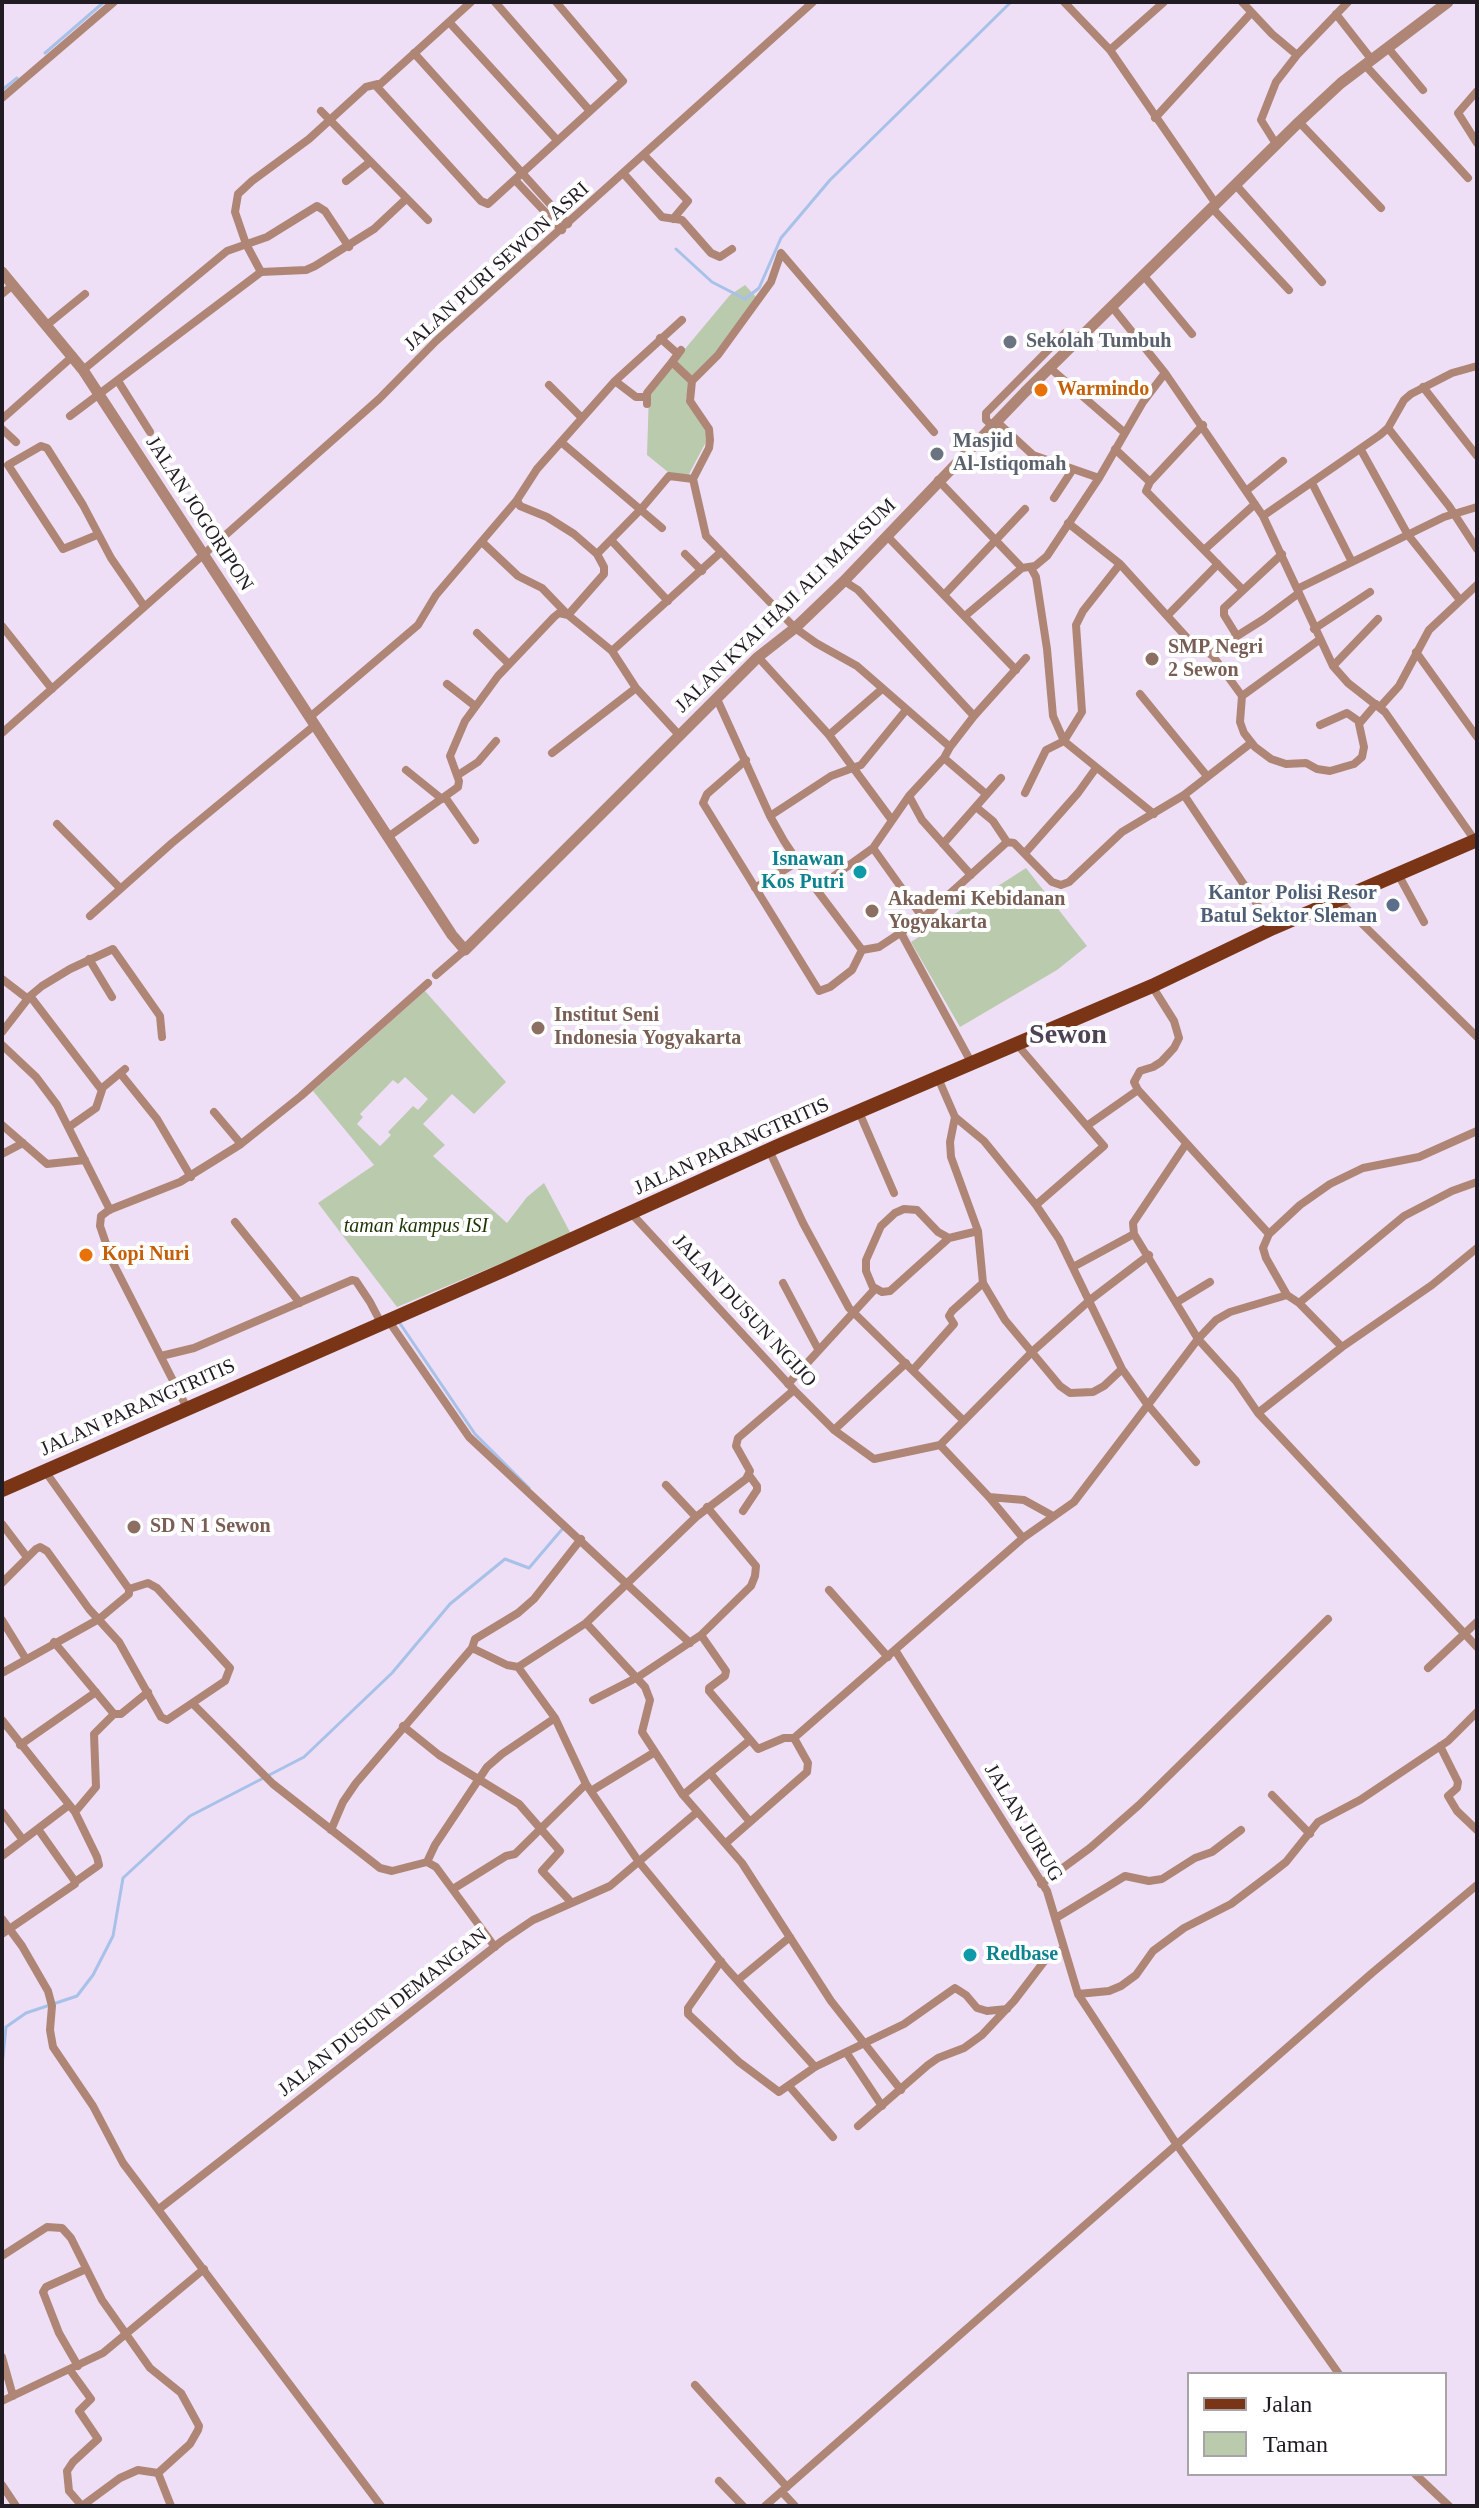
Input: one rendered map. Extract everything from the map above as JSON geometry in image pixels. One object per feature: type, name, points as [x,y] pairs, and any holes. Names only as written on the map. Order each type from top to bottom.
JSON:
[{"type":"main road","name":"JALAN PARANGTRITIS","points":[[2,1490],[1476,841]]},
{"type":"street","points":[[2,98],[114,2]]},
{"type":"street","points":[[261,272],[246,244],[235,212],[238,194],[330,121],[366,87],[378,84],[471,2]]},
{"type":"street","points":[[495,2],[590,111]]},
{"type":"street","points":[[378,84],[378,89],[481,201],[492,203],[623,79],[556,2]]},
{"type":"street","name":"JALAN PURI SEWON ASRI","points":[[2,733],[379,399],[436,341],[813,2]]},
{"type":"street","points":[[1064,2],[1110,50],[1214,206],[1289,290]]},
{"type":"street","points":[[1147,2],[1156,10]]},
{"type":"street","points":[[1110,50],[1164,2]]},
{"type":"street","points":[[1242,2],[1297,55]]},
{"type":"street","points":[[1276,144],[1262,125],[1262,117],[1276,82],[1297,55],[1348,2]]},
{"type":"street","name":"JALAN KYAI HAJI ALI MAKSUM","points":[[465,950],[758,657],[795,628],[844,581],[938,480],[1276,144],[1369,62],[1448,2]]},
{"type":"street","points":[[1155,118],[1251,13]]},
{"type":"street","points":[[1336,14],[1369,62],[1468,178]]},
{"type":"street","points":[[449,22],[557,140]]},
{"type":"street","points":[[1388,48],[1423,90]]},
{"type":"street","points":[[414,53],[565,227]]},
{"type":"street","points":[[1477,91],[1458,113],[1477,143]]},
{"type":"street","points":[[321,111],[428,220]]},
{"type":"street","points":[[1299,122],[1381,208]]},
{"type":"street","points":[[644,155],[688,201],[687,206],[673,219]]},
{"type":"street","points":[[346,181],[370,162]]},
{"type":"street","points":[[624,174],[662,217],[682,220],[716,256],[723,256],[732,249]]},
{"type":"street","points":[[1235,184],[1322,282]]},
{"type":"street","points":[[70,416],[261,272],[306,270],[349,247],[406,199]]},
{"type":"street","points":[[83,370],[227,251],[267,237],[317,206],[325,211],[349,247]]},
{"type":"street","points":[[692,381],[718,355],[771,282],[781,253],[934,432]]},
{"type":"street","name":"JALAN JOGORIPON","points":[[2,272],[83,370],[388,837]]},
{"type":"street","points":[[1144,276],[1192,334]]},
{"type":"street","points":[[2,294],[13,285]]},
{"type":"street","points":[[47,325],[85,294]]},
{"type":"street","points":[[1113,308],[1203,425],[1263,516],[1333,666],[1348,683],[1378,705],[1396,726],[1476,841]]},
{"type":"street","points":[[90,916],[418,625],[432,600],[517,500],[537,469],[615,381],[682,320]]},
{"type":"street","points":[[1065,333],[985,415],[986,420],[1033,455],[1099,478]]},
{"type":"street","points":[[660,338],[677,355],[692,381],[690,401],[709,429],[710,440],[693,479],[706,536],[795,628],[848,659],[950,747]]},
{"type":"street","points":[[615,381],[630,393],[645,399],[677,355]]},
{"type":"street","points":[[2,419],[73,356]]},
{"type":"street","points":[[1263,516],[1361,450],[1388,428],[1404,400],[1452,373],[1477,366]]},
{"type":"street","points":[[1050,368],[1125,433]]},
{"type":"street","points":[[965,616],[1047,556],[1165,373]]},
{"type":"street","points":[[118,381],[150,432]]},
{"type":"street","points":[[1015,383],[1025,392]]},
{"type":"street","points":[[549,385],[582,418]]},
{"type":"street","points":[[1423,387],[1477,456]]},
{"type":"street","points":[[1203,425],[1150,482],[1147,493],[1243,590]]},
{"type":"street","points":[[1388,428],[1477,549]]},
{"type":"street","points":[[2,429],[16,442]]},
{"type":"street","points":[[561,442],[662,528]]},
{"type":"street","points":[[97,535],[63,549],[8,465],[44,446],[144,606]]},
{"type":"street","points":[[1115,449],[1150,482]]},
{"type":"street","points":[[1361,450],[1408,535],[1460,600]]},
{"type":"street","points":[[1246,491],[1283,461]]},
{"type":"street","points":[[1054,498],[1073,469]]},
{"type":"street","points":[[597,554],[669,476],[693,479]]},
{"type":"street","points":[[938,480],[994,540],[1036,577],[1053,716],[1064,741],[1154,814]]},
{"type":"street","points":[[1312,483],[1351,560]]},
{"type":"street","points":[[436,975],[465,950],[388,837],[459,785],[451,751],[475,706],[509,664],[556,615],[568,615],[604,574],[597,554],[585,542],[547,517],[520,506],[517,500]]},
{"type":"street","points":[[1204,550],[1255,504]]},
{"type":"street","points":[[1210,653],[1298,591],[1351,560],[1452,514],[1477,507]]},
{"type":"street","points":[[944,595],[1025,509]]},
{"type":"street","points":[[1068,523],[1120,564],[1189,640],[1210,653],[1242,696],[1240,722],[1251,743],[1282,764],[1303,762],[1321,770],[1349,766],[1362,757],[1364,747],[1358,726],[1360,722],[1399,686],[1429,630],[1477,585]]},
{"type":"street","points":[[888,537],[1016,670]]},
{"type":"street","points":[[611,540],[668,601]]},
{"type":"street","points":[[482,542],[518,576],[542,588],[568,615],[612,651],[636,688],[679,735]]},
{"type":"street","points":[[612,651],[721,552]]},
{"type":"street","points":[[685,554],[702,571]]},
{"type":"street","points":[[1237,636],[1223,610],[1282,554]]},
{"type":"street","points":[[1025,793],[1046,750],[1064,741],[1079,720],[1083,704],[1076,625],[1083,611],[1120,564]]},
{"type":"street","points":[[1168,615],[1218,564]]},
{"type":"street","points":[[844,581],[858,590],[974,716]]},
{"type":"street","points":[[1314,629],[1370,592]]},
{"type":"street","points":[[1333,666],[1378,619]]},
{"type":"street","points":[[2,626],[52,689]]},
{"type":"street","points":[[477,633],[509,664]]},
{"type":"street","points":[[1242,696],[1319,640]]},
{"type":"street","points":[[1416,652],[1477,737]]},
{"type":"street","points":[[758,657],[829,735],[891,819]]},
{"type":"street","points":[[816,889],[873,848],[909,796],[1026,658]]},
{"type":"street","points":[[447,684],[475,706]]},
{"type":"street","points":[[552,753],[636,688]]},
{"type":"street","points":[[829,735],[882,689]]},
{"type":"street","points":[[1140,694],[1207,776]]},
{"type":"street","points":[[717,699],[770,816],[797,862],[862,950]]},
{"type":"street","points":[[770,816],[831,776],[861,765],[906,710]]},
{"type":"street","points":[[1320,725],[1347,713],[1360,722]]},
{"type":"street","points":[[458,775],[478,762],[496,741]]},
{"type":"street","points":[[976,807],[993,821],[1007,842],[1014,843],[1052,882],[1065,884],[1122,832],[1184,795],[1251,743]]},
{"type":"street","points":[[944,758],[986,794]]},
{"type":"street","points":[[746,760],[707,794],[703,803],[819,991],[830,987],[852,970],[862,950]]},
{"type":"street","points":[[1025,853],[1096,768]]},
{"type":"street","points":[[406,770],[443,798],[475,840]]},
{"type":"street","points":[[943,844],[1001,778]]},
{"type":"street","points":[[1184,795],[1273,928]]},
{"type":"street","points":[[909,796],[917,813],[971,875]]},
{"type":"street","points":[[57,824],[120,888]]},
{"type":"street","points":[[862,950],[879,947],[923,918],[1007,842]]},
{"type":"street","points":[[873,848],[923,918]]},
{"type":"street","points":[[755,888],[797,862]]},
{"type":"street","points":[[1398,874],[1424,922]]},
{"type":"street","points":[[1337,900],[1477,1037]]},
{"type":"street","points":[[901,933],[971,1062]]},
{"type":"street","points":[[2,1032],[42,986],[111,950],[115,951],[160,1016],[162,1037]]},
{"type":"street","points":[[89,959],[112,997]]},
{"type":"street","points":[[2,979],[29,998],[102,1090]]},
{"type":"street","points":[[187,1408],[137,1314],[103,1237],[100,1218],[110,1210],[191,1177],[241,1144],[301,1096],[428,983]]},
{"type":"street","points":[[1152,986],[1174,1021],[1179,1038],[1158,1065],[1137,1073],[1134,1080],[1138,1090],[1269,1234]]},
{"type":"street","points":[[1015,1042],[1104,1146],[1036,1205]]},
{"type":"street","points":[[2,1045],[48,1091],[110,1210]]},
{"type":"street","points":[[69,1127],[96,1108],[102,1090],[122,1071],[157,1119],[191,1177]]},
{"type":"street","points":[[938,1078],[955,1117],[984,1141],[1059,1239],[1122,1369],[1196,1462]]},
{"type":"street","points":[[1088,1125],[1138,1090]]},
{"type":"street","points":[[214,1112],[241,1144]]},
{"type":"street","points":[[859,1112],[894,1193]]},
{"type":"street","points":[[955,1117],[950,1142],[951,1157],[978,1231],[983,1283],[1005,1320],[1064,1390],[1076,1395],[1104,1386],[1122,1369]]},
{"type":"street","points":[[2,1125],[47,1164],[85,1160]]},
{"type":"street","points":[[1342,1347],[1299,1303],[1287,1295],[1263,1248],[1269,1234],[1300,1205],[1330,1184],[1363,1168],[1419,1157],[1477,1131]]},
{"type":"street","points":[[2,1154],[23,1143]]},
{"type":"street","points":[[1186,1144],[1133,1223],[1134,1234],[1198,1339],[1236,1381],[1258,1413],[1477,1647]]},
{"type":"street","points":[[769,1150],[815,1246],[852,1313],[964,1421]]},
{"type":"street","points":[[1299,1303],[1404,1216],[1477,1182]]},
{"type":"street","points":[[949,1238],[938,1232],[920,1211],[904,1209],[881,1226],[866,1260],[866,1271],[875,1288],[882,1292],[890,1291],[949,1238],[978,1231]]},
{"type":"street","name":"JALAN DUSUN NGIJO","points":[[631,1213],[834,1430],[874,1459],[940,1445]]},
{"type":"street","points":[[235,1222],[300,1303]]},
{"type":"street","points":[[1073,1267],[1134,1234]]},
{"type":"street","points":[[1258,1413],[1342,1347],[1432,1285],[1477,1248]]},
{"type":"street","points":[[1023,1538],[940,1445],[1033,1351],[1090,1300],[1149,1255]]},
{"type":"street","points":[[161,1356],[194,1348],[354,1280],[469,1437],[690,1643]]},
{"type":"street","points":[[1177,1302],[1210,1282]]},
{"type":"street","points":[[783,1283],[818,1349]]},
{"type":"street","points":[[913,1370],[954,1324],[949,1316],[952,1311],[983,1283]]},
{"type":"street","points":[[743,1511],[757,1486],[736,1446],[738,1438],[791,1387],[818,1349],[875,1288]]},
{"type":"street","points":[[701,1635],[726,1673],[709,1691],[750,1740],[760,1750],[784,1738],[794,1738],[1023,1538],[1074,1502],[1147,1404],[1216,1320],[1230,1312],[1287,1295]]},
{"type":"street","points":[[834,1430],[906,1363]]},
{"type":"street","points":[[2,1673],[99,1619],[129,1594],[129,1589],[45,1471]]},
{"type":"street","points":[[472,1648],[518,1667],[586,1623],[707,1507],[749,1475]]},
{"type":"street","points":[[666,1485],[696,1517]]},
{"type":"street","points":[[989,1497],[1024,1500],[1053,1516]]},
{"type":"street","points":[[593,1700],[638,1677],[690,1643],[751,1586],[756,1566],[707,1507]]},
{"type":"street","points":[[2,1524],[27,1557]]},
{"type":"street","points":[[331,1830],[338,1810],[356,1783],[472,1648],[475,1639],[518,1613],[534,1599],[581,1539]]},
{"type":"street","points":[[2,1583],[40,1547],[47,1551],[75,1592],[119,1642],[165,1720],[225,1681],[230,1668],[157,1588],[148,1583],[129,1589]]},
{"type":"street","name":"JALAN JURUG","points":[[829,1590],[892,1654],[992,1802],[1051,1899],[1078,1994],[1177,2145],[1338,2372]]},
{"type":"street","points":[[1041,1884],[1090,1848],[1139,1805],[1328,1619]]},
{"type":"street","points":[[2,1620],[26,1659]]},
{"type":"street","points":[[1428,1668],[1477,1622]]},
{"type":"street","points":[[586,1623],[638,1677],[650,1700],[642,1732],[683,1795],[726,1843],[755,1882],[823,1990],[901,2090]]},
{"type":"street","points":[[54,1642],[114,1714]]},
{"type":"street","points":[[518,1667],[555,1718],[588,1787],[639,1862],[815,2067]]},
{"type":"street","points":[[20,1745],[96,1692]]},
{"type":"street","points":[[2,1856],[95,1791],[94,1734],[114,1714],[121,1714],[148,1692]]},
{"type":"street","points":[[193,1704],[257,1770],[370,1861],[388,1872],[427,1862],[436,1867],[495,1947]]},
{"type":"street","points":[[1078,1994],[1109,1991],[1121,1986],[1136,1975],[1153,1951],[1184,1928],[1239,1899],[1286,1862],[1318,1822],[1360,1800],[1440,1746],[1477,1712]]},
{"type":"street","points":[[427,1862],[435,1845],[494,1761],[555,1718]]},
{"type":"street","points":[[2,1720],[72,1809],[99,1864],[2,1934]]},
{"type":"street","points":[[403,1726],[439,1755],[519,1804],[560,1851],[543,1867],[543,1875],[571,1902]]},
{"type":"street","points":[[726,1843],[807,1772],[808,1763],[794,1738]]},
{"type":"street","points":[[683,1795],[750,1740]]},
{"type":"street","points":[[1440,1746],[1458,1782],[1457,1788],[1448,1796],[1457,1811],[1477,1830]]},
{"type":"street","points":[[453,1889],[506,1856],[515,1854],[588,1787],[655,1752]]},
{"type":"street","points":[[710,1773],[750,1822]]},
{"type":"street","points":[[1272,1795],[1310,1834]]},
{"type":"street","points":[[2,1812],[23,1840]]},
{"type":"street","name":"JALAN DUSUN DEMANGAN","points":[[159,2209],[495,1947],[533,1920],[602,1890],[696,1813]]},
{"type":"street","points":[[38,1829],[75,1882]]},
{"type":"street","points":[[1056,1918],[1125,1876],[1149,1881],[1162,1879],[1195,1858],[1212,1852],[1241,1830]]},
{"type":"street","points":[[765,2506],[1372,1973],[1477,1885]]},
{"type":"street","points":[[2,1919],[10,1927],[48,1991],[52,2006],[50,2030],[53,2047],[93,2106],[123,2163],[381,2506]]},
{"type":"street","points":[[738,1980],[790,1937]]},
{"type":"street","points":[[858,2126],[938,2058],[964,2048],[982,2035],[1046,1959],[1063,1949]]},
{"type":"street","points":[[721,1961],[688,2008],[688,2014],[730,2055],[777,2092],[815,2067],[904,2024],[955,1988],[977,2008],[987,2011],[1007,2009]]},
{"type":"street","points":[[846,2052],[882,2106]]},
{"type":"street","points":[[789,2086],[833,2137]]},
{"type":"street","points":[[2,2256],[53,2225],[62,2228],[71,2238],[102,2300],[150,2368],[181,2393],[199,2426],[190,2444],[158,2473]]},
{"type":"street","points":[[86,2269],[46,2287],[43,2292],[74,2368],[91,2399],[79,2411],[98,2439],[67,2471],[69,2491],[77,2504],[138,2470],[158,2473]]},
{"type":"street","points":[[2,2401],[103,2353],[204,2269]]},
{"type":"street","points":[[2,2357],[13,2396]]},
{"type":"street","points":[[695,2385],[795,2506]]},
{"type":"street","points":[[158,2473],[171,2506]]},
{"type":"street","points":[[1417,2476],[1449,2506]]},
{"type":"street","points":[[719,2481],[743,2506]]},
{"type":"street","points":[[2,2485],[16,2506]]},
{"type":"green space","points":[[745,285],[757,298],[716,354],[690,378],[686,400],[705,426],[707,440],[688,476],[668,472],[647,455],[649,392],[730,295]]},
{"type":"green space","points":[[1026,868],[1087,946],[1057,970],[960,1027],[911,942]]},
{"type":"green space","name":"taman kampus ISI","points":[[425,991],[506,1082],[474,1114],[452,1094],[423,1124],[445,1145],[433,1156],[507,1223],[527,1197],[544,1183],[571,1234],[397,1307],[318,1203],[374,1165],[313,1091]],"holes":[[[405,1077],[428,1099],[418,1110],[413,1106],[388,1132],[391,1135],[380,1146],[357,1124],[363,1117],[360,1114],[393,1080],[398,1084]]]},
{"type":"waterway","points":[[45,53],[104,2]]},
{"type":"waterway","points":[[676,249],[712,282],[745,299],[759,288],[781,238],[830,180],[1011,2]]},
{"type":"waterway","points":[[2,90],[17,78]]},
{"type":"waterway","points":[[399,1322],[475,1434],[529,1488]]},
{"type":"waterway","points":[[2,2066],[6,2027],[26,2013],[77,1996],[93,1975],[113,1936],[123,1878],[190,1816],[304,1757],[392,1673],[450,1604],[505,1559],[529,1568],[564,1527]]},
{"type":"place","name":"Sekolah Tumbuh","points":[[1010,342]]},
{"type":"place","name":"Warmindo","points":[[1041,390]]},
{"type":"place","name":"Masjid Al-Istiqomah","points":[[937,454]]},
{"type":"place","name":"SMP Negri 2 Sewon","points":[[1152,659]]},
{"type":"place","name":"Isnawan Kos Putri","points":[[860,872]]},
{"type":"place","name":"Kantor Polisi Resor Batul Sektor Sleman","points":[[1393,905]]},
{"type":"place","name":"Akademi Kebidanan Yogyakarta","points":[[872,911]]},
{"type":"place","name":"Institut Seni Indonesia Yogyakarta","points":[[538,1028]]},
{"type":"place","name":"Kopi Nuri","points":[[86,1255]]},
{"type":"place","name":"SD N 1 Sewon","points":[[134,1527]]},
{"type":"place","name":"Redbase","points":[[970,1955]]},
{"type":"district","name":"Sewon","points":[[1068,1036]]}]
